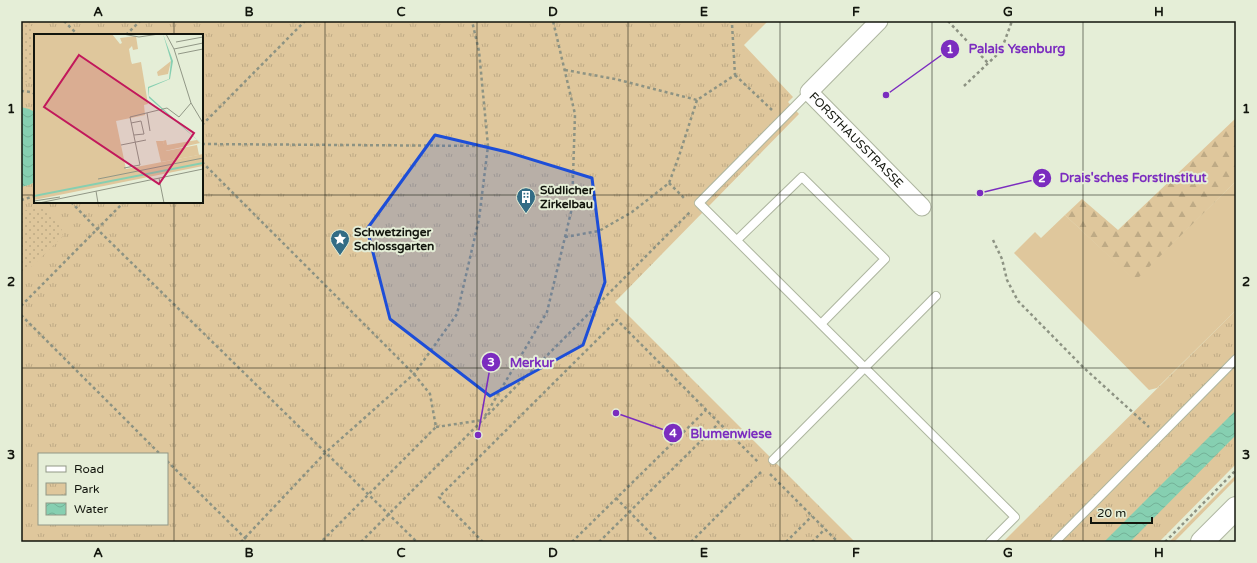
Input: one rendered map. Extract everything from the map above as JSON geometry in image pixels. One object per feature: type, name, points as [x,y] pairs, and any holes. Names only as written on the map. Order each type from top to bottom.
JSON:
[{"type":"main road","points":[[1202,542],[1233,516]]},
{"type":"street","name":"FORSTHAUSSTRASSE","points":[[879,21],[809,92],[922,207]]},
{"type":"lane","points":[[809,92],[697,206],[737,240],[1015,517],[990,542]]},
{"type":"lane","points":[[737,240],[802,178],[885,259],[821,324]]},
{"type":"lane","points":[[773,460],[936,296]]},
{"type":"lane","points":[[1055,542],[1236,359]]},
{"type":"path","points":[[64,21],[77,34]]},
{"type":"path","points":[[127,34],[140,21]]},
{"type":"path","points":[[203,124],[305,21]]},
{"type":"path","points":[[241,542],[325,453],[414,374],[457,314],[479,220],[488,146],[479,51],[472,21]]},
{"type":"path","points":[[483,420],[546,312],[572,208],[575,114],[553,21]]},
{"type":"path","points":[[730,21],[732,24],[735,74],[782,120]]},
{"type":"path","points":[[948,21],[988,63]]},
{"type":"path","points":[[964,86],[1001,51],[1012,21]]},
{"type":"path","points":[[565,70],[615,79],[697,100]]},
{"type":"path","points":[[565,237],[599,231],[632,212],[669,183],[680,156],[697,100],[735,74]]},
{"type":"path","points":[[21,91],[34,94]]},
{"type":"path","points":[[203,144],[488,146]]},
{"type":"path","points":[[203,163],[414,374],[430,394],[436,427]]},
{"type":"path","points":[[361,542],[697,206],[669,183]]},
{"type":"path","points":[[21,200],[34,196]]},
{"type":"path","points":[[72,203],[417,542]]},
{"type":"path","points":[[21,306],[123,203]]},
{"type":"path","points":[[994,240],[1002,259],[1007,280],[1018,301],[1084,368],[1159,436]]},
{"type":"path","points":[[21,316],[159,453]]},
{"type":"path","points":[[483,542],[439,497],[617,320],[838,542]]},
{"type":"path","points":[[572,542],[706,410]]},
{"type":"path","points":[[321,542],[436,427],[483,420]]},
{"type":"path","points":[[599,542],[719,423]]},
{"type":"path","points":[[168,461],[249,542]]},
{"type":"path","points":[[691,542],[765,469]]},
{"type":"path","points":[[1164,542],[1236,470]]},
{"type":"path","points":[[616,498],[659,542]]},
{"type":"path","points":[[786,542],[812,516]]},
{"type":"path","points":[[812,542],[825,529]]},
{"type":"highlighted area","points":[[435,135],[507,152],[592,178],[605,282],[583,345],[490,396],[390,319],[367,229]]},
{"type":"green space","name":"Schwetzinger Schlossgarten","points":[[21,21],[768,21],[744,45],[793,97],[788,102],[799,114],[615,302],[855,542],[21,542]]},
{"type":"green space","points":[[21,21],[26,21],[40,34],[34,34],[34,83],[21,81]]},
{"type":"green space","points":[[1236,118],[1236,181],[1135,281],[1065,215],[1082,199],[1118,230]]},
{"type":"green space","points":[[1236,181],[1236,310],[1157,388],[1149,390],[1014,253],[1035,232],[1041,238],[1065,215],[1135,280]]},
{"type":"green space","points":[[42,206],[63,227],[61,231],[63,236],[21,277],[21,211]]},
{"type":"green space","points":[[1236,310],[1236,464],[1159,542],[1003,542]]},
{"type":"green space","points":[[1236,475],[1236,479],[1174,542],[1169,542]]},
{"type":"water","points":[[21,107],[34,112],[34,182],[21,187]]},
{"type":"water","points":[[1236,410],[1236,435],[1130,542],[1104,542]]},
{"type":"place","name":"Palais Ysenburg","points":[[886,95]]},
{"type":"place","name":"Drais'sches Forstinstitut","points":[[980,193]]},
{"type":"place","name":"Südlicher Zirkelbau","points":[[526,214]]},
{"type":"place","name":"Schwetzinger Schlossgarten","points":[[340,256]]},
{"type":"place","name":"Blumenwiese","points":[[616,413]]},
{"type":"place","name":"Merkur","points":[[478,435]]}]
